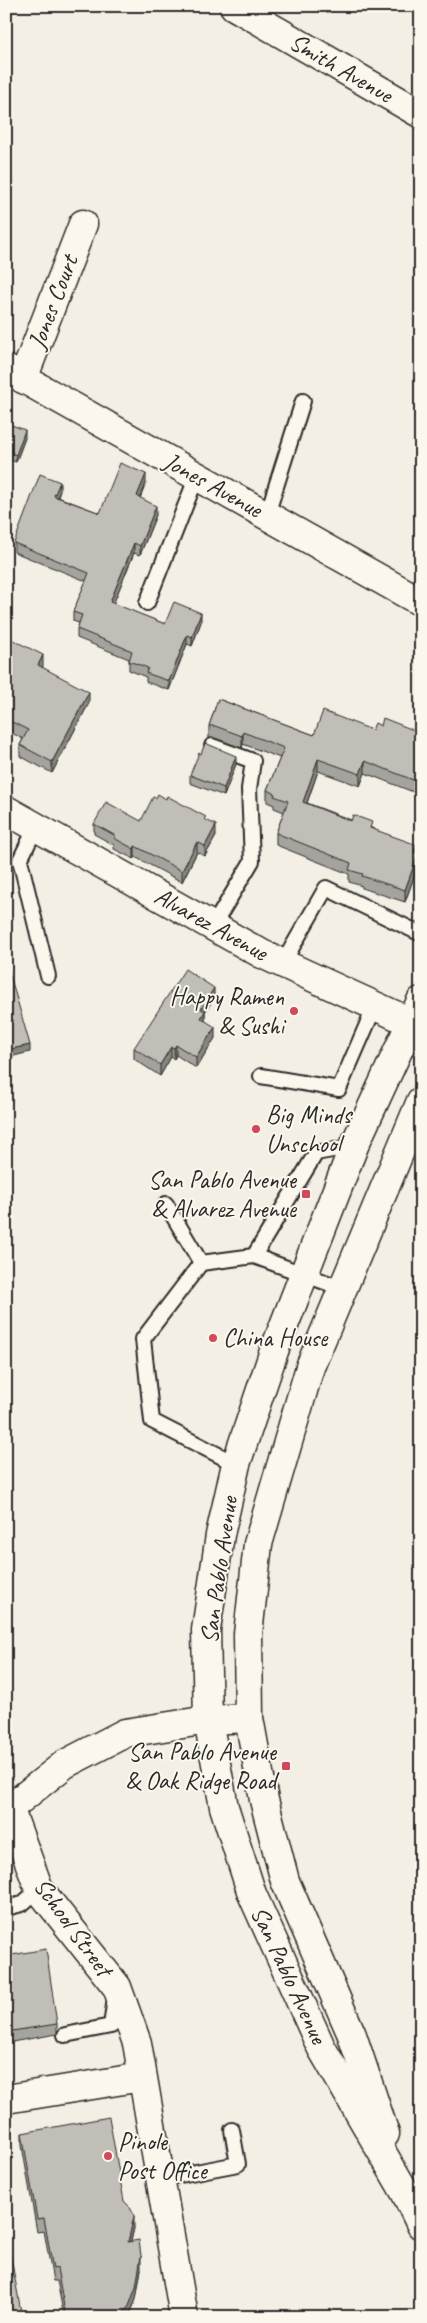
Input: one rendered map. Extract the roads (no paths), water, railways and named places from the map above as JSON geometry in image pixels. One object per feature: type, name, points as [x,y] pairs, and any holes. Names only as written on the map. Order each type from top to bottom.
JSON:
[{"type":"main road","name":"Smith Avenue","points":[[234,6],[421,114]]},
{"type":"main road","name":"Jones Court","points":[[15,374],[83,224]]},
{"type":"main road","name":"Jones Avenue","points":[[15,374],[421,602]]},
{"type":"main road","name":"Alvarez Avenue","points":[[6,810],[212,926],[283,963],[375,1006],[417,1017]]},
{"type":"main road","name":"San Pablo Avenue","points":[[413,2191],[321,2047],[252,1894],[224,1807],[208,1720],[206,1630],[220,1535],[236,1464],[303,1275],[354,1146],[417,1017]]},
{"type":"main road","name":"San Pablo Avenue","points":[[419,1112],[341,1288],[310,1367],[258,1544],[248,1634],[249,1718],[264,1800],[285,1881],[352,2035],[413,2191],[421,2225]]},
{"type":"main road","points":[[8,1811],[66,1764],[125,1734],[208,1720],[249,1718]]},
{"type":"main road","name":"School Street","points":[[8,1811],[39,1889],[117,1987],[137,2043],[184,2317]]},
{"type":"main road","points":[[6,2099],[142,2077]]},
{"type":"lane","points":[[267,515],[303,401]]},
{"type":"lane","points":[[147,603],[198,476]]},
{"type":"lane","points":[[212,746],[253,760],[249,789],[252,861],[212,926]]},
{"type":"lane","points":[[36,827],[20,860],[48,976]]},
{"type":"lane","points":[[283,963],[326,888],[421,934]]},
{"type":"lane","points":[[261,1076],[339,1088],[375,1006]]},
{"type":"lane","points":[[254,1256],[316,1153],[354,1146]]},
{"type":"lane","points":[[166,1204],[202,1263]]},
{"type":"lane","points":[[236,1464],[152,1421],[143,1339],[202,1263],[254,1256],[341,1288]]},
{"type":"lane","points":[[6,1908],[22,1904],[39,1889]]},
{"type":"lane","points":[[65,2035],[111,2026],[117,1987]]},
{"type":"lane","points":[[159,2179],[238,2164],[232,2130]]},
{"type":"place","name":"Happy Ramen & Sushi","points":[[294,1011]]},
{"type":"place","name":"Big Minds Unschool","points":[[256,1129]]},
{"type":"place","name":"San Pablo Avenue & Alvarez Avenue","points":[[306,1194]]},
{"type":"place","name":"China House","points":[[213,1338]]},
{"type":"place","name":"San Pablo Avenue & Oak Ridge Road","points":[[286,1766]]},
{"type":"place","name":"Pinole Post Office","points":[[108,2156]]}]
